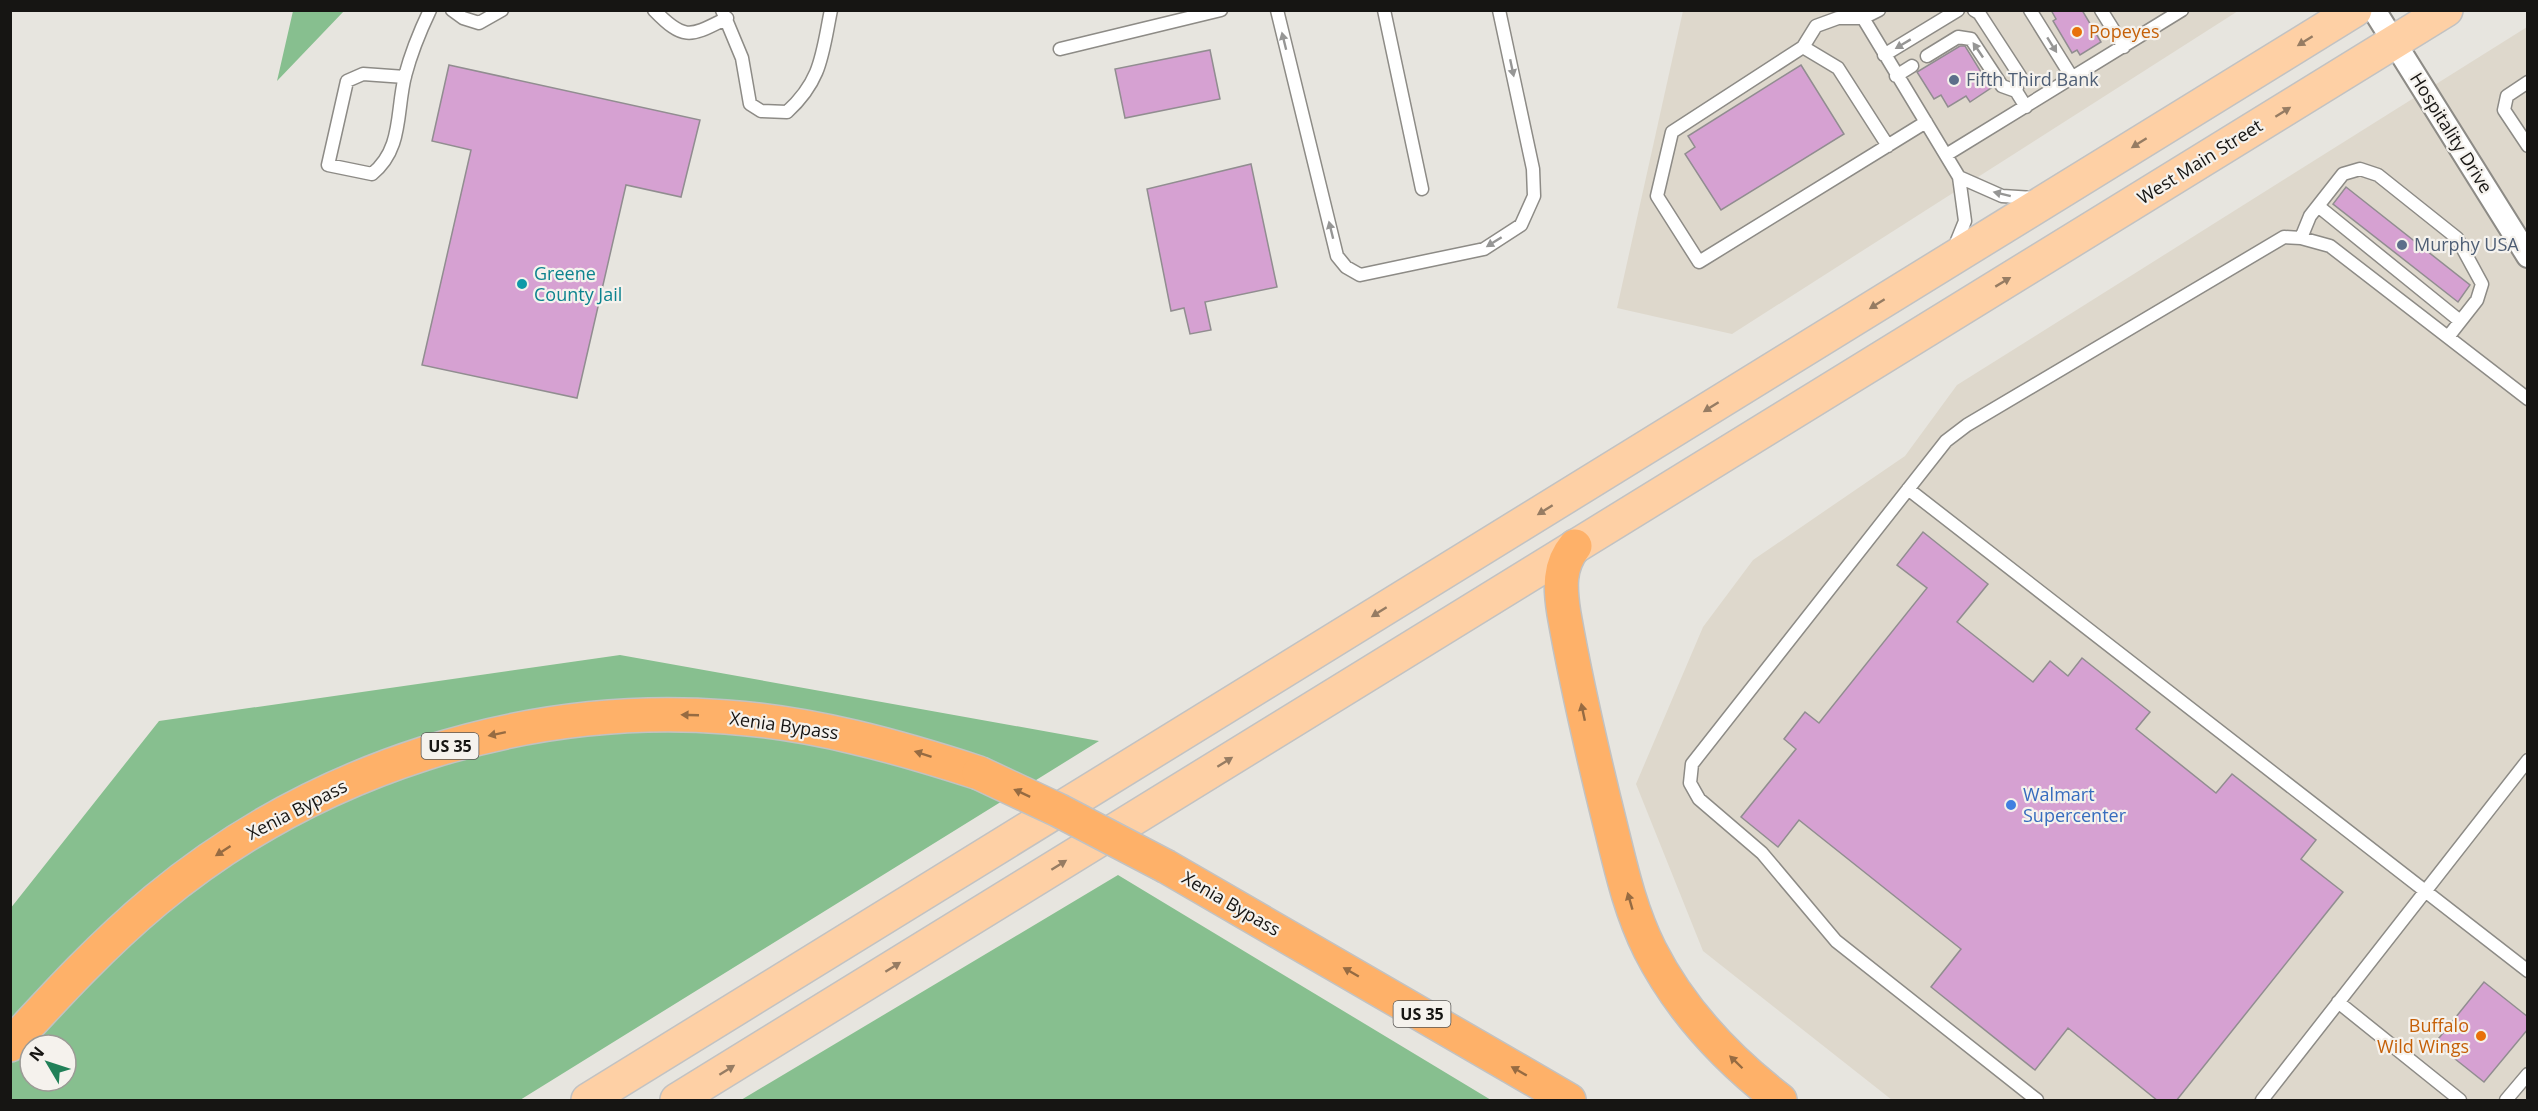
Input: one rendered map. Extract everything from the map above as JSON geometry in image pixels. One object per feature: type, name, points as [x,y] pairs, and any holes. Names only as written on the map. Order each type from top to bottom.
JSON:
[{"type":"highway","points":[[1575,546],[1563,568],[1561,589],[1564,614],[1601,791],[1633,913],[1650,951],[1673,989],[1710,1037],[1780,1101]]},
{"type":"highway","name":"Xenia Bypass","points":[[10,1045],[66,984],[126,925],[190,873],[277,818],[337,788],[401,761],[451,745],[534,726],[598,718],[700,715],[760,720],[851,736],[909,750],[979,773],[1058,810],[1167,867],[1569,1101]]},
{"type":"main road","points":[[588,1101],[2355,10]]},
{"type":"main road","name":"West Main Street","points":[[677,1101],[2446,10]]},
{"type":"street","name":"Hospitality Drive","points":[[2374,10],[2528,256]]},
{"type":"lane","points":[[405,77],[363,74],[346,81],[328,165],[372,174],[385,163],[392,152],[405,77],[430,10]]},
{"type":"lane","points":[[452,10],[463,18],[479,23],[501,10]]},
{"type":"lane","points":[[654,10],[676,30],[693,34],[725,14],[742,58],[750,104],[761,111],[787,112],[805,96],[817,73],[831,10]]},
{"type":"lane","points":[[1060,48],[1221,10]]},
{"type":"lane","points":[[1277,10],[1337,256],[1346,267],[1360,275],[1484,249],[1521,225],[1534,196],[1533,169],[1499,10]]},
{"type":"lane","points":[[1384,10],[1422,189]]},
{"type":"lane","points":[[1879,10],[1863,18],[1838,18],[1816,26],[1803,47],[1672,132],[1657,196],[1699,262],[1926,122]]},
{"type":"lane","points":[[1884,55],[1958,10]]},
{"type":"lane","points":[[1974,10],[1979,13],[2020,76],[2016,91]]},
{"type":"lane","points":[[2030,10],[2073,79]]},
{"type":"lane","points":[[2101,10],[2124,47]]},
{"type":"lane","points":[[1946,155],[2124,47],[2166,15],[2182,10]]},
{"type":"lane","points":[[1863,18],[1959,177],[1965,221],[1938,266]]},
{"type":"lane","points":[[1927,56],[1958,37],[1971,39],[2002,86],[2016,91],[2026,107]]},
{"type":"lane","points":[[1803,47],[1838,68],[1888,146]]},
{"type":"lane","points":[[1896,76],[1912,66]]},
{"type":"lane","points":[[2528,82],[2507,96],[2504,110],[2528,146]]},
{"type":"lane","points":[[2301,238],[2310,216],[2343,174],[2360,170],[2378,175],[2457,238],[2482,284],[2477,300],[2448,337]]},
{"type":"lane","points":[[1959,177],[2002,196],[2048,199]]},
{"type":"lane","points":[[2318,206],[2460,321]]},
{"type":"lane","points":[[2037,1101],[1836,941],[1762,853],[1700,799],[1690,783],[1692,764],[1946,441],[1967,424],[2284,237],[2301,238],[2330,246],[2528,399]]},
{"type":"lane","points":[[2516,388],[2528,381]]},
{"type":"lane","points":[[1908,489],[2528,970]]},
{"type":"lane","points":[[2262,1101],[2528,760]]},
{"type":"lane","points":[[2338,1002],[2460,1101]]},
{"type":"lane","points":[[2506,1101],[2528,1074]]},
{"type":"shaded area","points":[[1683,11],[2238,11],[1732,334],[1617,308]]},
{"type":"shaded area","points":[[2527,27],[2527,1100],[1892,1100],[1703,951],[1636,784],[1703,627],[1753,560],[1905,456],[1957,385]]},
{"type":"green space","points":[[293,11],[344,11],[277,81]]},
{"type":"green space","points":[[620,655],[1099,741],[520,1100],[11,1100],[10,909],[159,721]]},
{"type":"green space","points":[[1118,875],[1491,1100],[741,1100]]},
{"type":"building","name":"Popeyes","points":[[2051,10],[2082,10],[2101,42],[2080,55],[2077,50],[2072,53],[2053,21],[2056,19]]},
{"type":"building","name":"Fifth Third Bank","points":[[1960,46],[1965,46],[1991,88],[1970,102],[1966,96],[1948,107],[1941,95],[1934,99],[1917,72]]},
{"type":"building","points":[[1210,50],[1220,99],[1125,118],[1115,69]]},
{"type":"building","name":"Greene County Jail","points":[[449,65],[700,120],[681,197],[626,185],[577,398],[422,365],[471,150],[432,141]]},
{"type":"building","points":[[1801,65],[1844,134],[1721,210],[1685,154],[1695,147],[1688,136]]},
{"type":"building","points":[[1251,164],[1277,287],[1205,302],[1211,330],[1190,334],[1184,308],[1171,311],[1147,189]]},
{"type":"building","name":"Murphy USA","points":[[2346,187],[2470,285],[2458,302],[2333,204]]},
{"type":"building","name":"Walmart Supercenter","points":[[1923,532],[1988,584],[1957,622],[2033,682],[2050,661],[2068,676],[2082,658],[2150,712],[2136,729],[2216,793],[2232,774],[2316,840],[2301,859],[2343,892],[2176,1101],[2158,1101],[2068,1028],[2035,1070],[1931,987],[1961,949],[1799,820],[1778,847],[1741,817],[1796,749],[1784,739],[1805,712],[1819,723],[1927,588],[1897,565]]},
{"type":"building","name":"Buffalo Wild Wings","points":[[2484,982],[2528,1017],[2528,1029],[2484,1082],[2435,1043]]},
{"type":"place","name":"Popeyes","points":[[2077,32]]},
{"type":"place","name":"Fifth Third Bank","points":[[1954,80]]},
{"type":"place","name":"Murphy USA","points":[[2402,245]]},
{"type":"place","name":"Greene County Jail","points":[[522,284]]},
{"type":"place","name":"Walmart Supercenter","points":[[2011,805]]},
{"type":"place","name":"Buffalo Wild Wings","points":[[2481,1036]]}]
